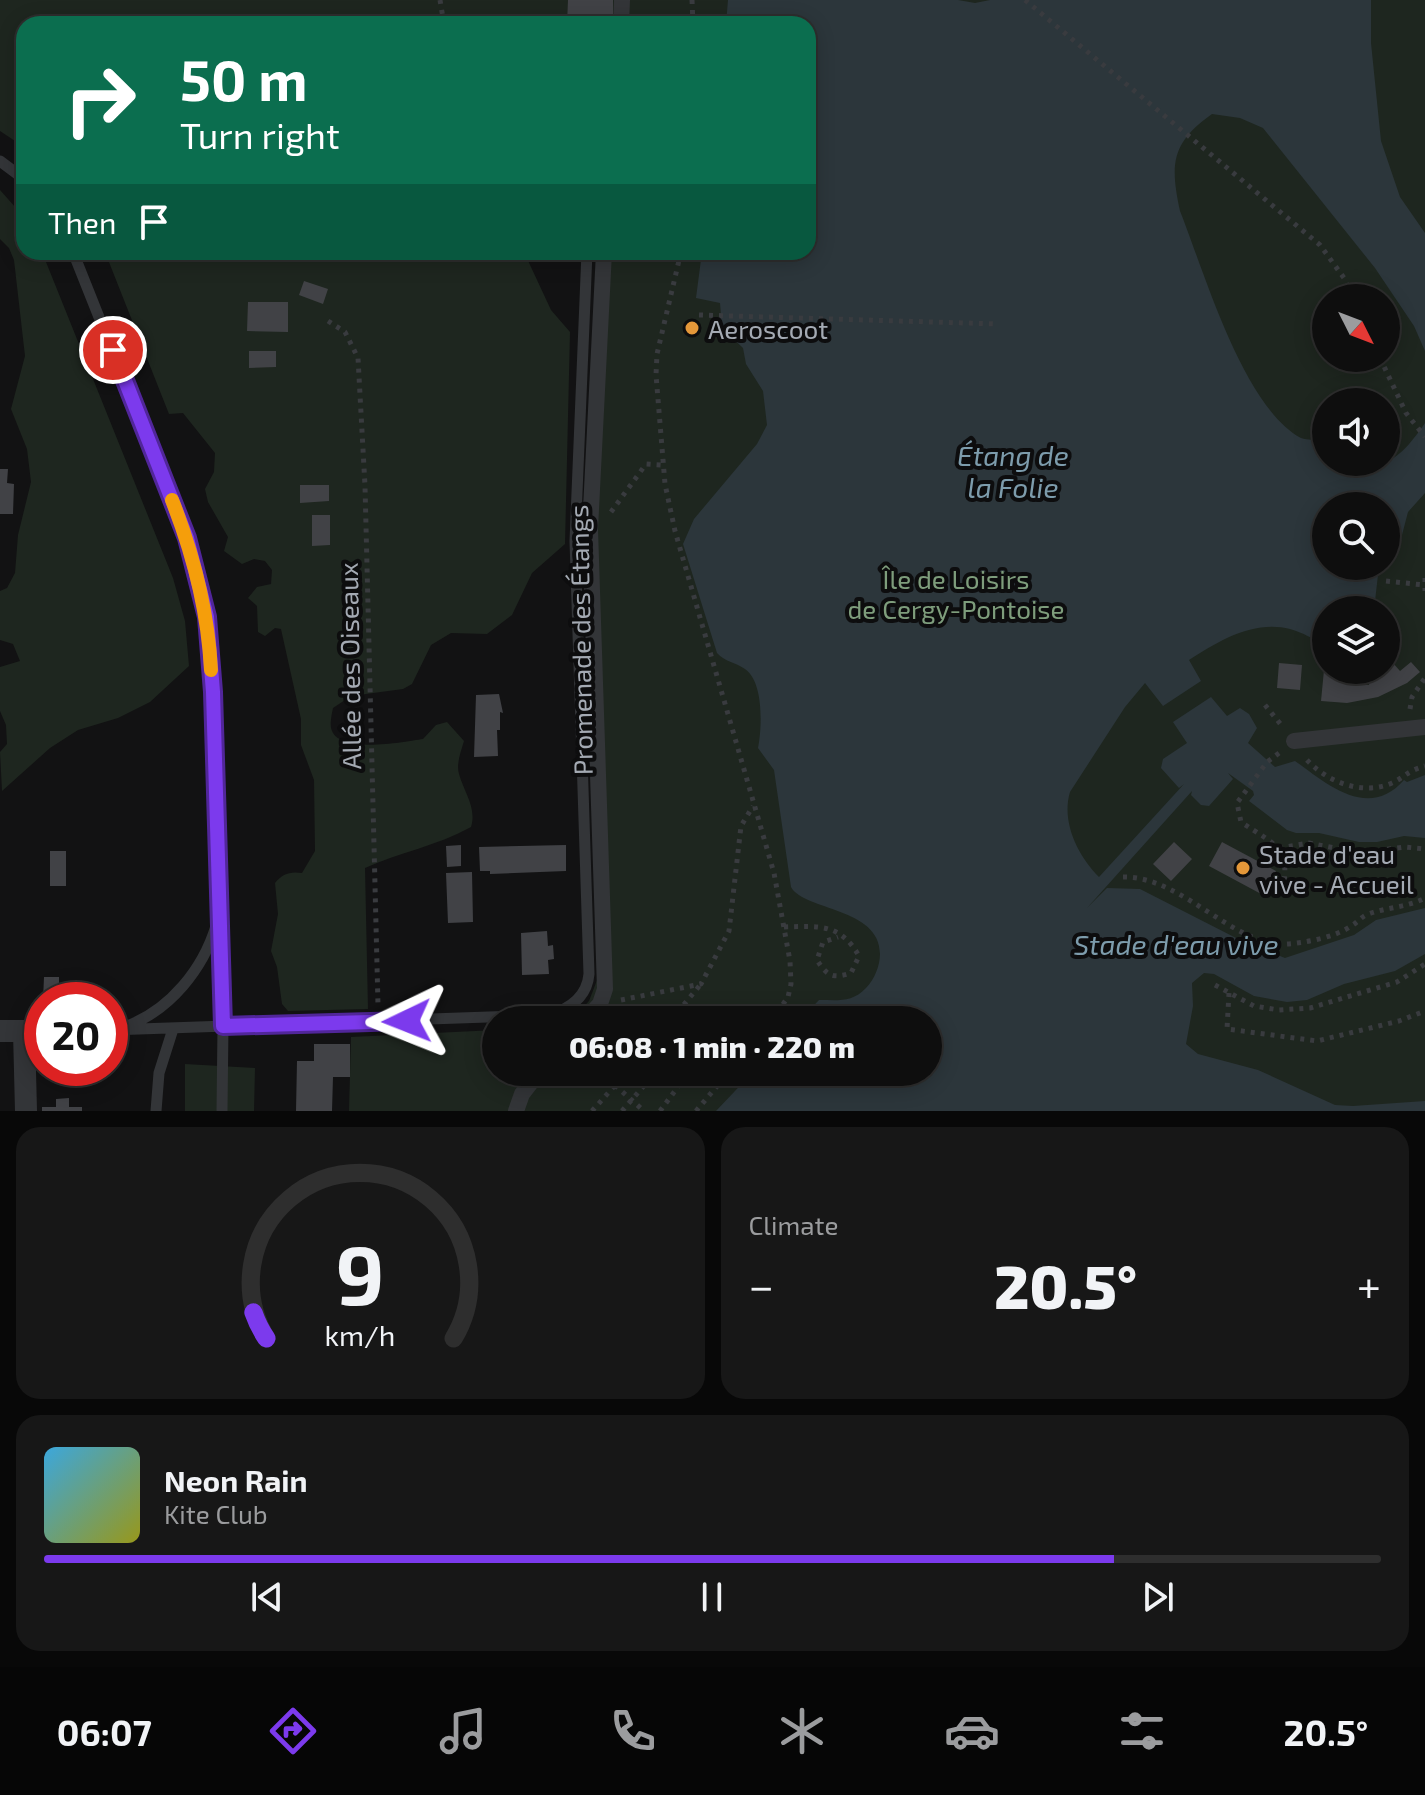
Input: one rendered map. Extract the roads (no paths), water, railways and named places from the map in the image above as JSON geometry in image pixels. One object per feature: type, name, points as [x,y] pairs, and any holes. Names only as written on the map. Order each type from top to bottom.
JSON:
[{"type":"street","name":"Promenade des Étangs","points":[[598,1006],[605,983],[590,529],[604,260]]},
{"type":"street","points":[[1294,741],[1425,727]]},
{"type":"street","points":[[0,1031],[28,1032],[26,1111]]},
{"type":"street","points":[[516,1111],[528,1086]]},
{"type":"lane","points":[[76,260],[187,538],[207,617],[213,692],[223,1026],[222,1111]]},
{"type":"lane","name":"Promenade des Étangs","points":[[223,1026],[378,1022],[557,1012],[571,1005],[582,994],[589,974],[575,541],[587,260]]},
{"type":"lane","points":[[128,1025],[144,1019],[177,992],[208,946],[219,914]]},
{"type":"lane","points":[[128,1030],[223,1026]]},
{"type":"lane","points":[[156,1111],[159,1073],[173,1029]]},
{"type":"water","name":"Étang de la Folie","points":[[728,0],[958,0],[975,3],[990,0],[1371,0],[1371,43],[1381,141],[1400,197],[1425,233],[1425,351],[1400,305],[1400,284],[1386,284],[1263,128],[1240,118],[1212,114],[1181,145],[1175,180],[1180,211],[1228,335],[1261,398],[1280,422],[1301,438],[1312,440],[1312,476],[1400,476],[1400,453],[1425,423],[1425,493],[1408,512],[1400,543],[1400,492],[1312,492],[1312,580],[1377,580],[1376,596],[1312,596],[1312,638],[1290,629],[1263,627],[1224,639],[1189,660],[1201,681],[1163,706],[1145,683],[1125,707],[1070,792],[1068,815],[1078,849],[1099,877],[1184,784],[1179,788],[1161,768],[1163,759],[1187,743],[1173,722],[1211,697],[1227,716],[1240,708],[1249,714],[1257,728],[1248,743],[1275,767],[1295,761],[1348,794],[1362,798],[1376,797],[1390,792],[1404,780],[1407,782],[1425,775],[1425,838],[1404,836],[1359,842],[1287,830],[1249,801],[1254,795],[1253,791],[1228,773],[1233,779],[1209,806],[1201,805],[1191,795],[1192,791],[1087,908],[1107,888],[1140,889],[1238,939],[1285,958],[1354,935],[1376,920],[1425,908],[1425,954],[1395,971],[1344,984],[1307,1000],[1287,1002],[1254,996],[1214,974],[1204,973],[1192,983],[1193,1006],[1186,1044],[1198,1054],[1258,1070],[1335,1105],[1425,1101],[1425,1111],[716,1111],[740,1086],[942,1086],[942,1006],[813,1006],[819,1000],[850,998],[866,988],[879,963],[877,939],[868,927],[855,918],[810,901],[791,887],[774,770],[758,748],[761,718],[756,684],[745,669],[717,653],[683,544],[694,519],[757,444],[767,425],[763,391],[746,364],[743,348],[715,321],[721,315],[720,303],[696,298],[701,260],[816,260],[816,16],[727,16]]},
{"type":"place","name":"Aeroscoot","points":[[692,328]]},
{"type":"place","name":"Stade d'eau vive - Accueil","points":[[1243,868]]},
{"type":"park label","name":"Île de Loisirs de Cergy-Pontoise","points":[[956,593]]},
{"type":"water label","name":"Stade d'eau vive","points":[[1176,944]]}]
